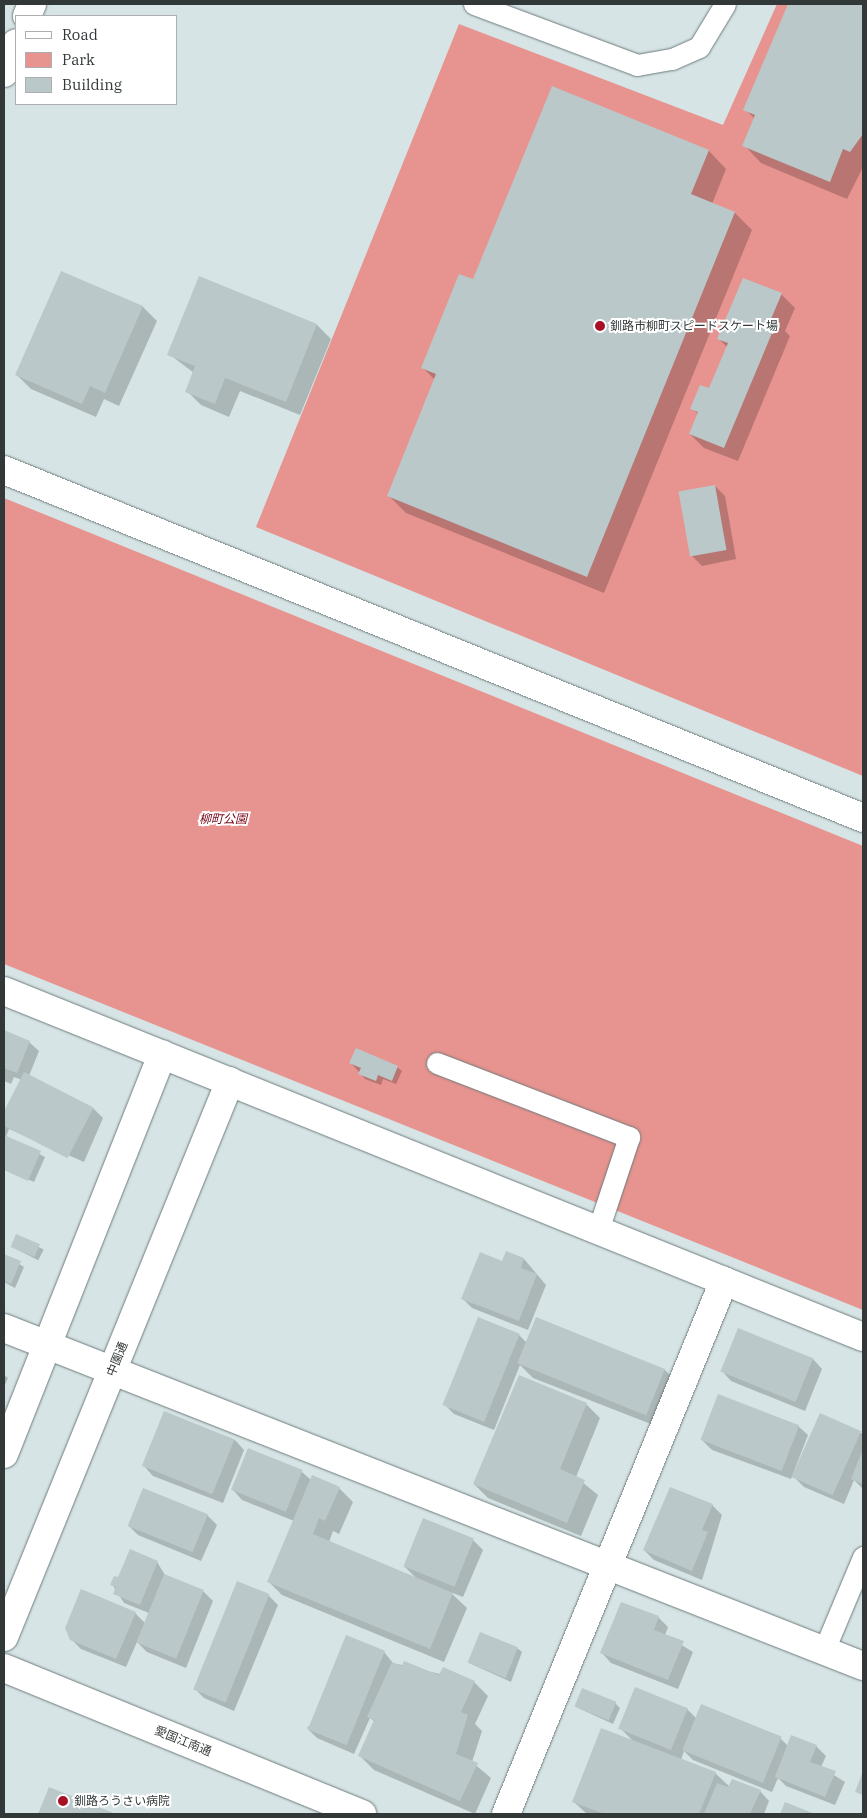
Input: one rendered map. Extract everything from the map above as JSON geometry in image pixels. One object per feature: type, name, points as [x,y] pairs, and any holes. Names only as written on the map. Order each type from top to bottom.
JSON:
[{"type":"street","points":[[4,73],[15,46]]},
{"type":"street","points":[[4,470],[863,818]]},
{"type":"street","points":[[4,991],[863,1337]]},
{"type":"street","points":[[4,1454],[162,1054]]},
{"type":"street","name":"中園通","points":[[4,1637],[230,1081]]},
{"type":"street","points":[[506,1814],[724,1281]]},
{"type":"street","points":[[4,1328],[609,1563],[863,1666]]},
{"type":"street","name":"愛国江南通","points":[[4,1668],[362,1814]]},
{"type":"lane","points":[[474,4],[637,65],[672,59],[699,46],[725,4]]},
{"type":"lane","points":[[437,1063],[629,1137],[598,1230]]},
{"type":"lane","points":[[824,1650],[863,1557]]},
{"type":"green space","name":"釧路市柳町スピードスケート場","points":[[777,4],[863,4],[863,776],[256,527],[459,24],[723,125]]},
{"type":"green space","name":"柳町公園","points":[[4,498],[863,846],[863,1310],[4,964]]},
{"type":"building","points":[[788,4],[863,4],[863,134],[850,152],[843,149],[830,182],[742,146],[755,115],[743,110]]},
{"type":"building","points":[[552,86],[709,150],[691,194],[735,212],[587,577],[387,496],[436,374],[421,368],[459,274],[473,279]]},
{"type":"building","points":[[61,271],[143,306],[105,393],[90,386],[82,404],[15,375]]},
{"type":"building","points":[[199,276],[317,324],[286,402],[225,378],[215,404],[185,392],[195,366],[167,355]]},
{"type":"building","points":[[743,278],[782,293],[771,319],[777,321],[724,448],[689,434],[698,412],[690,409],[700,385],[709,388],[728,343],[717,339]]},
{"type":"building","points":[[715,485],[726,550],[690,556],[679,491]]},
{"type":"building","points":[[4,1030],[30,1041],[17,1073],[4,1068]]},
{"type":"building","points":[[356,1048],[398,1066],[392,1081],[378,1075],[376,1081],[358,1074],[361,1068],[349,1063]]},
{"type":"building","points":[[24,1072],[93,1107],[68,1158],[4,1126],[4,1111]]},
{"type":"building","points":[[4,1135],[41,1151],[28,1181],[4,1170]]},
{"type":"building","points":[[16,1234],[40,1244],[34,1257],[11,1247]]},
{"type":"building","points":[[506,1251],[524,1258],[521,1268],[537,1274],[519,1321],[461,1299],[480,1252],[502,1261]]},
{"type":"building","points":[[4,1254],[21,1261],[11,1284],[4,1281]]},
{"type":"building","points":[[478,1317],[520,1334],[484,1422],[442,1405]]},
{"type":"building","points":[[536,1317],[665,1369],[646,1415],[517,1363]]},
{"type":"building","points":[[738,1328],[813,1358],[795,1402],[720,1372]]},
{"type":"building","points":[[519,1375],[587,1403],[560,1469],[585,1480],[567,1523],[473,1484]]},
{"type":"building","points":[[718,1394],[799,1425],[782,1471],[700,1440]]},
{"type":"building","points":[[164,1411],[234,1439],[212,1494],[142,1466]]},
{"type":"building","points":[[820,1413],[861,1431],[833,1495],[792,1477]]},
{"type":"building","points":[[248,1448],[303,1470],[286,1512],[231,1490]]},
{"type":"building","points":[[863,1449],[863,1484],[851,1479]]},
{"type":"building","points":[[312,1475],[340,1487],[325,1521],[319,1518],[313,1534],[453,1593],[430,1649],[267,1582]]},
{"type":"building","points":[[670,1487],[713,1504],[702,1530],[708,1532],[692,1571],[643,1550]]},
{"type":"building","points":[[143,1488],[208,1514],[193,1552],[128,1526]]},
{"type":"building","points":[[423,1518],[474,1539],[455,1587],[404,1566]]},
{"type":"building","points":[[130,1549],[158,1561],[140,1605],[113,1594],[116,1587],[110,1585],[114,1576],[118,1577]]},
{"type":"building","points":[[164,1574],[204,1590],[176,1659],[136,1643]]},
{"type":"building","points":[[237,1581],[269,1594],[226,1703],[193,1689]]},
{"type":"building","points":[[81,1589],[136,1612],[116,1659],[70,1640],[65,1628]]},
{"type":"building","points":[[621,1602],[659,1616],[654,1630],[684,1641],[668,1680],[600,1653]]},
{"type":"building","points":[[480,1632],[518,1647],[506,1678],[468,1663]]},
{"type":"building","points":[[346,1635],[385,1651],[347,1745],[308,1730]]},
{"type":"building","points":[[404,1661],[439,1675],[443,1667],[475,1681],[461,1712],[468,1715],[456,1754],[478,1763],[460,1801],[358,1756],[374,1720],[367,1717],[392,1662],[402,1666]]},
{"type":"building","points":[[635,1687],[688,1708],[671,1750],[618,1729]]},
{"type":"building","points":[[582,1688],[616,1702],[609,1720],[575,1707]]},
{"type":"building","points":[[701,1704],[782,1737],[763,1783],[682,1750]]},
{"type":"building","points":[[601,1728],[716,1772],[699,1814],[605,1814],[572,1802]]},
{"type":"building","points":[[791,1735],[817,1745],[810,1762],[836,1771],[825,1797],[775,1777]]},
{"type":"building","points":[[863,1771],[863,1795],[855,1792]]},
{"type":"building","points":[[732,1779],[761,1790],[750,1814],[704,1814],[717,1783],[728,1787]]},
{"type":"building","name":"釧路ろうさい病院","points":[[49,1787],[116,1814],[38,1814]]},
{"type":"building","points":[[785,1802],[815,1814],[780,1814]]},
{"type":"place","name":"釧路市柳町スピードスケート場","points":[[600,326]]},
{"type":"place","name":"釧路ろうさい病院","points":[[63,1801]]}]
